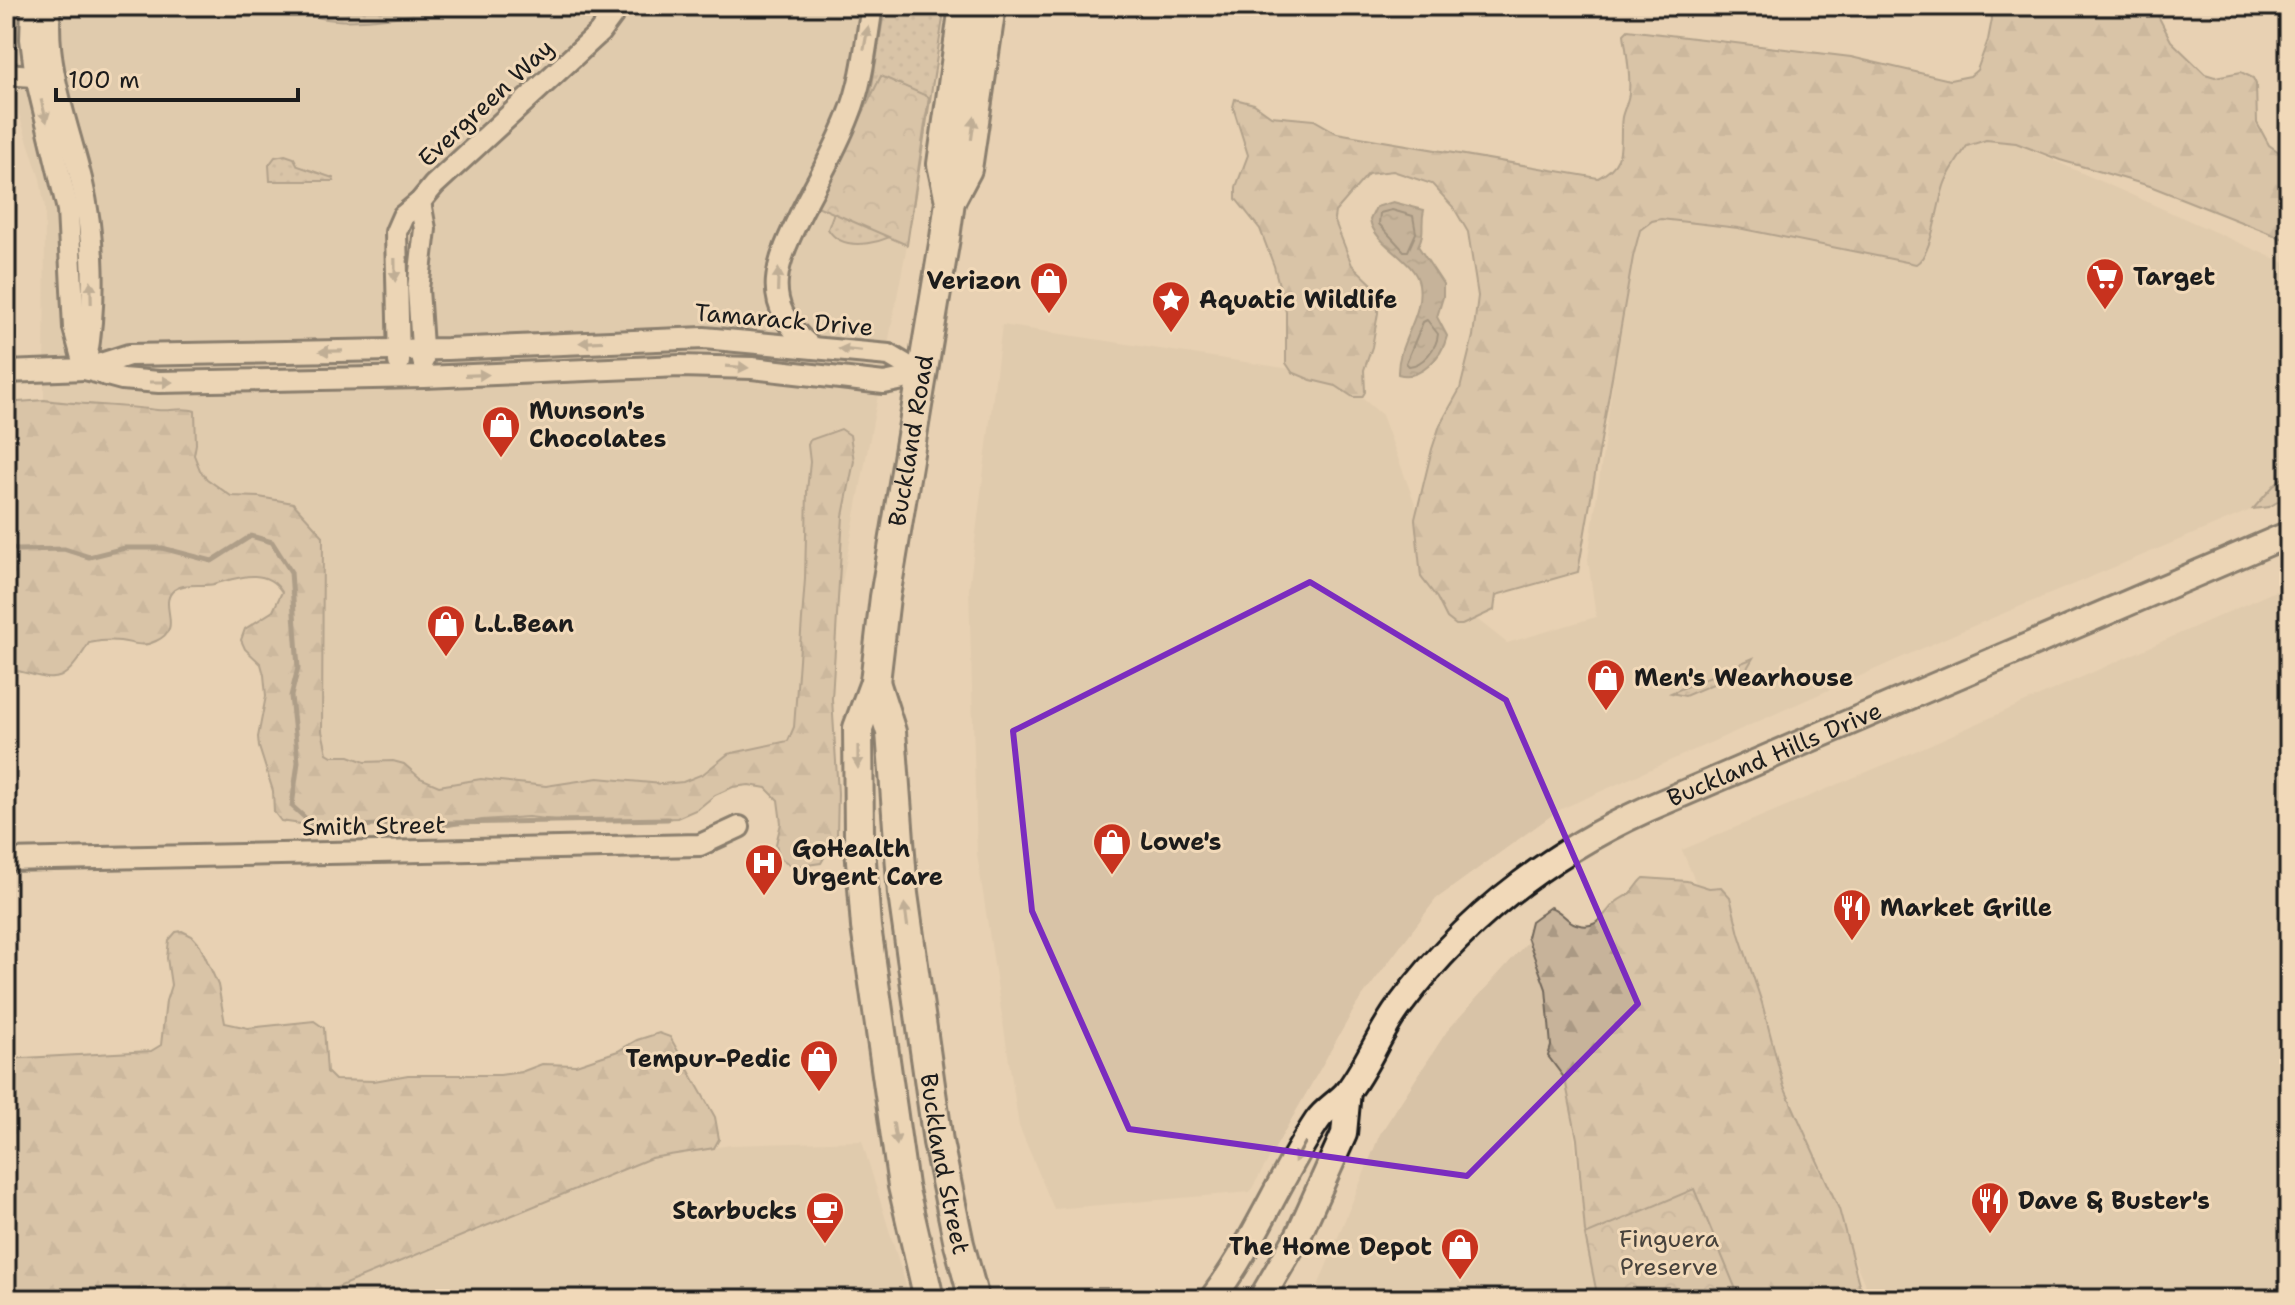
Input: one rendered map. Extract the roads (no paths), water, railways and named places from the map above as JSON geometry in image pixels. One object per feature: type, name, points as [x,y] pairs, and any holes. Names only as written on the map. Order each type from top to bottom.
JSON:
[{"type":"main road","name":"Buckland Road","points":[[950,201],[942,164],[964,6]]},
{"type":"main road","name":"Buckland Road","points":[[879,1028],[862,878],[858,728],[875,682],[885,597],[950,201],[967,169],[991,6]]},
{"type":"main road","name":"Buckland Road","points":[[875,682],[891,732],[899,859],[921,1027]]},
{"type":"main road","points":[[874,991],[916,992]]},
{"type":"main road","name":"Buckland Street","points":[[921,1027],[944,1174],[974,1299]]},
{"type":"main road","name":"Buckland Street","points":[[879,1028],[908,1212],[929,1299]]},
{"type":"street","points":[[32,6],[31,39],[45,77],[68,210],[74,328],[85,369]]},
{"type":"street","points":[[45,77],[50,6]]},
{"type":"street","name":"Evergreen Way","points":[[401,378],[396,232],[403,216],[599,33],[619,6]]},
{"type":"street","points":[[810,346],[791,329],[782,314],[776,275],[786,244],[853,106],[872,6]]},
{"type":"street","points":[[6,74],[45,77]]},
{"type":"street","name":"Evergreen Way","points":[[420,202],[425,229],[419,272],[424,377]]},
{"type":"street","name":"Tamarack Drive","points":[[85,369],[129,355],[422,350],[684,338],[810,346],[889,355],[923,375]]},
{"type":"street","points":[[229,354],[230,381]]},
{"type":"street","points":[[6,372],[85,369],[138,381],[401,378],[680,366],[752,368],[884,383],[923,375]]},
{"type":"street","name":"Buckland Hills Drive","points":[[1212,1299],[1247,1247],[1319,1118],[1348,1091],[1397,1010],[1453,943],[1523,880],[1577,844],[1647,809],[2289,534]]},
{"type":"street","name":"Smith Street","points":[[6,860],[700,845],[739,827]]},
{"type":"street","name":"Buckland Hills Drive","points":[[1261,1299],[1299,1234],[1344,1134],[1348,1091]]},
{"type":"water","points":[[1393,202],[1424,210],[1418,246],[1443,284],[1437,317],[1447,336],[1429,366],[1406,375],[1398,374],[1399,362],[1418,308],[1419,284],[1410,267],[1379,237],[1370,220],[1376,207]]},
{"type":"waterway","points":[[6,545],[18,550],[64,549],[89,557],[125,548],[162,548],[212,561],[251,536],[272,542],[291,572],[298,668],[291,696],[298,762],[292,806],[313,825],[344,827],[668,819]]},
{"type":"place","name":"Target","points":[[2105,311]]},
{"type":"place","name":"Verizon","points":[[1049,315]]},
{"type":"place","name":"Aquatic Wildlife","points":[[1171,334]]},
{"type":"place","name":"Munson's Chocolates","points":[[501,459]]},
{"type":"place","name":"L.L.Bean","points":[[446,658]]},
{"type":"place","name":"Men's Wearhouse","points":[[1606,712]]},
{"type":"place","name":"Lowe's","points":[[1112,876]]},
{"type":"place","name":"GoHealth Urgent Care","points":[[764,897]]},
{"type":"place","name":"Market Grille","points":[[1852,942]]},
{"type":"place","name":"Tempur-Pedic","points":[[819,1093]]},
{"type":"place","name":"Dave & Buster's","points":[[1990,1235]]},
{"type":"place","name":"Starbucks","points":[[825,1245]]},
{"type":"place","name":"The Home Depot","points":[[1460,1281]]},
{"type":"park label","name":"Finguera Preserve","points":[[1669,1253]]}]
